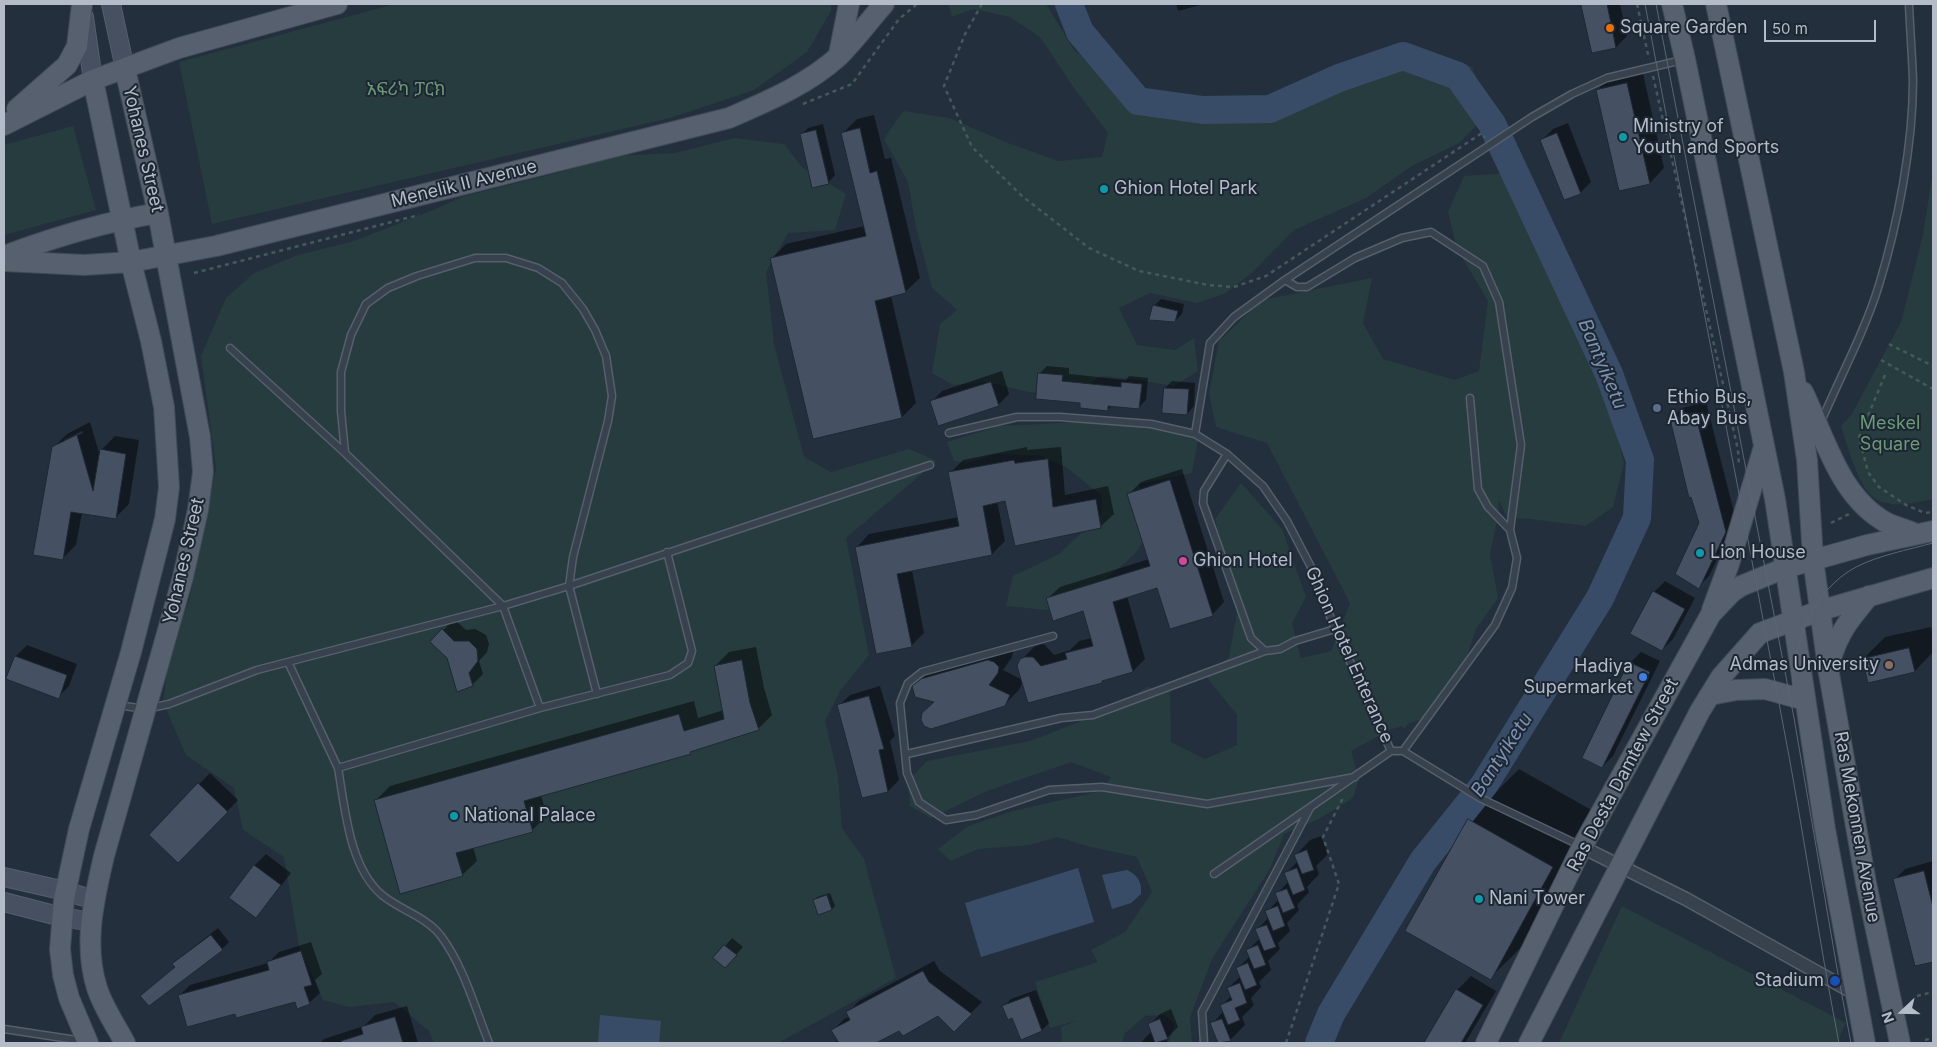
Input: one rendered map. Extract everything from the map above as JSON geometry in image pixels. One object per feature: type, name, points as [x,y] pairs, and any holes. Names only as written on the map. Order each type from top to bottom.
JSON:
[{"type":"main road","points":[[82,4],[93,80]]},
{"type":"main road","points":[[4,120],[67,65],[77,46],[82,4]]},
{"type":"main road","points":[[111,4],[126,69]]},
{"type":"main road","points":[[4,125],[93,80],[178,48],[337,4]]},
{"type":"main road","points":[[839,56],[850,4]]},
{"type":"main road","name":"Menelik II Avenue","points":[[4,261],[84,265],[131,262],[216,246],[729,118],[807,81],[839,56],[884,4]]},
{"type":"main road","name":"Ras Mekonnen Avenue","points":[[1672,4],[1685,59],[1775,499],[1824,829],[1865,1043]]},
{"type":"main road","points":[[1716,4],[1794,372],[1846,484],[1874,514],[1887,523],[1925,532]]},
{"type":"main road","name":"Yohanes Street","points":[[125,1043],[98,990],[93,971],[90,944],[94,900],[104,856],[183,577],[198,510],[203,472],[194,402],[158,213],[126,69]]},
{"type":"main road","name":"Yohanes Street","points":[[88,1042],[68,998],[63,975],[60,950],[65,891],[78,829],[131,652],[165,519],[169,487],[164,407],[93,80]]},
{"type":"main road","points":[[4,256],[54,238],[122,219],[158,213]]},
{"type":"main road","name":"Ras Mekonnen Avenue","points":[[1794,372],[1809,479],[1814,559],[1828,668],[1866,883],[1900,1043]]},
{"type":"main road","points":[[164,407],[194,402]]},
{"type":"main road","points":[[1711,614],[1729,564],[1764,448]]},
{"type":"main road","name":"Ras Desta Damtew Street","points":[[1486,1043],[1582,847],[1711,614],[1741,586],[1784,568],[1925,532]]},
{"type":"main road","points":[[1529,1043],[1700,711],[1721,677],[1760,634],[1822,610],[1933,578]]},
{"type":"main road","points":[[1828,668],[1842,630],[1869,596]]},
{"type":"main road","points":[[1710,695],[1736,690],[1765,689],[1805,700]]},
{"type":"main road","points":[[4,877],[65,891],[94,900]]},
{"type":"main road","points":[[4,902],[62,917],[92,922]]},
{"type":"main road","points":[[63,975],[93,971]]},
{"type":"street","points":[[1582,847],[1686,899],[1856,994]]},
{"type":"lane","points":[[1818,427],[1878,286],[1902,186],[1910,125],[1913,81],[1909,4]]},
{"type":"lane","points":[[1196,434],[1210,343],[1234,317],[1285,280],[1532,117],[1572,94],[1607,78],[1685,59]]},
{"type":"lane","points":[[1285,280],[1297,287],[1308,287],[1355,258],[1402,238],[1431,232],[1483,266],[1499,302],[1521,444],[1510,530],[1517,558],[1512,588],[1495,625],[1403,751]]},
{"type":"lane","points":[[346,453],[341,411],[341,372],[351,335],[366,304],[388,288],[417,276],[475,258],[506,258],[538,268],[562,283],[583,309],[595,330],[606,356],[612,396],[608,421],[573,557],[569,586],[597,694]]},
{"type":"lane","points":[[230,348],[346,453],[503,606],[540,708]]},
{"type":"lane","points":[[1470,398],[1478,489],[1488,507],[1510,530]]},
{"type":"lane","name":"Ghion Hotel Enterance","points":[[949,433],[1017,417],[1060,417],[1151,424],[1196,434],[1228,454],[1263,486],[1288,520],[1310,565],[1336,629],[1391,751]]},
{"type":"lane","points":[[1228,454],[1204,491],[1203,504],[1250,638],[1265,650]]},
{"type":"lane","points":[[115,704],[146,709],[169,704],[257,670],[503,606],[569,586],[930,465]]},
{"type":"lane","points":[[338,768],[540,708],[670,675],[688,663],[692,651],[668,552]]},
{"type":"lane","points":[[907,754],[1061,718],[1093,715],[1265,650],[1280,649],[1295,641],[1336,629]]},
{"type":"lane","points":[[1053,636],[922,672],[908,683],[900,703],[908,772],[919,802],[946,820],[976,815],[1049,790],[1102,787],[1207,804],[1355,777]]},
{"type":"lane","points":[[288,662],[338,768],[346,822],[357,857],[370,883],[382,895],[403,910],[427,923],[440,935],[454,954],[489,1043]]},
{"type":"lane","name":"Ghion Hotel Enterance","points":[[1214,874],[1391,751],[1403,751],[1480,798],[1582,847]]},
{"type":"lane","points":[[1204,1043],[1202,1012],[1310,808]]},
{"type":"lane","points":[[4,1029],[88,1042]]},
{"type":"path","points":[[982,4],[965,34],[944,86],[972,146],[1022,196],[1089,248],[1140,271],[1208,285],[1234,287],[1266,276],[1482,133],[1490,145]]},
{"type":"path","points":[[1638,4],[1738,450],[1740,474]]},
{"type":"path","points":[[1889,344],[1933,366]]},
{"type":"path","points":[[1881,360],[1933,389]]},
{"type":"path","points":[[1885,375],[1859,437],[1868,472],[1879,486],[1906,506],[1924,513],[1933,512]]},
{"type":"path","points":[[1830,523],[1852,512]]},
{"type":"path","points":[[1286,1043],[1339,884],[1323,837],[1355,777]]},
{"type":"path","points":[[1916,996],[1933,992]]},
{"type":"path","points":[[1925,1040],[1933,1038]]},
{"type":"green space","name":"አፍሪካ ፓርክ","points":[[395,4],[831,4],[831,11],[807,52],[754,90],[670,118],[212,224],[179,62]]},
{"type":"green space","points":[[948,4],[1046,4],[1074,50],[1123,89],[1176,112],[1242,107],[1297,86],[1348,72],[1440,56],[1472,67],[1491,111],[1459,143],[1412,166],[1366,198],[1294,230],[1252,273],[1224,294],[1197,303],[1150,293],[1119,308],[1137,345],[1175,350],[1194,338],[1198,371],[1174,386],[1102,376],[1069,395],[1028,392],[987,382],[953,385],[932,373],[940,324],[957,310],[932,288],[916,227],[908,182],[884,139],[903,111],[949,118],[1008,143],[1059,161],[1102,157],[1108,133],[1074,88],[1041,38],[1010,17],[973,9],[952,17]]},
{"type":"green space","points":[[73,126],[96,210],[4,235],[4,145]]},
{"type":"green space","points":[[734,138],[784,144],[802,167],[846,194],[835,230],[788,233],[766,272],[774,344],[804,457],[831,472],[909,449],[937,461],[846,538],[869,655],[840,691],[825,721],[838,776],[842,828],[864,859],[896,978],[778,1043],[434,1043],[429,1031],[394,1002],[349,1007],[323,1000],[299,946],[284,857],[243,830],[234,788],[186,755],[163,702],[169,654],[189,601],[216,468],[201,356],[226,298],[254,273],[298,255],[354,241],[462,197],[565,171],[612,156],[675,153]]},
{"type":"green space","name":"Meskel Square","points":[[1933,172],[1933,499],[1906,504],[1892,504],[1879,501],[1866,489],[1855,468],[1841,426],[1852,414],[1901,322],[1923,234]]},
{"type":"green space","points":[[1508,173],[1529,215],[1566,275],[1608,401],[1624,463],[1613,507],[1586,526],[1507,518],[1499,500],[1498,516],[1490,554],[1498,598],[1476,629],[1458,683],[1430,716],[1408,724],[1404,729],[1402,726],[1392,729],[1351,751],[1359,778],[1353,798],[1319,819],[1284,834],[1270,869],[1212,959],[1190,1017],[1192,1043],[1169,1043],[1174,1024],[1165,1015],[1145,1016],[1124,1034],[1122,1043],[1062,1043],[1061,1027],[1076,1021],[1050,1028],[1035,982],[1098,962],[1091,950],[1125,932],[1152,892],[1137,857],[1087,846],[1058,837],[1030,845],[978,849],[951,861],[938,849],[968,826],[1013,811],[1101,791],[1111,777],[1071,762],[987,791],[931,818],[910,806],[908,781],[927,761],[1030,741],[1082,721],[1125,701],[1147,687],[1170,690],[1171,742],[1205,759],[1237,745],[1237,715],[1205,675],[1229,657],[1237,613],[1222,556],[1215,519],[1241,483],[1282,529],[1306,597],[1292,623],[1301,658],[1331,651],[1350,603],[1267,443],[1216,427],[1209,394],[1219,341],[1262,300],[1372,278],[1363,323],[1383,359],[1455,380],[1479,371],[1488,301],[1457,249],[1448,212],[1464,176]]},
{"type":"green space","points":[[1101,421],[1149,426],[1198,439],[1192,473],[1139,484],[1152,527],[1134,555],[1094,589],[1047,610],[1006,606],[1013,576],[1059,554],[1101,515],[1102,496],[1066,467],[1041,456],[995,454],[968,463],[954,461],[947,442],[999,426]]},
{"type":"green space","points":[[1622,906],[1846,1023],[1837,1043],[1559,1043]]},
{"type":"water","points":[[1078,868],[1094,922],[981,957],[965,903]]},
{"type":"water","points":[[1127,870],[1138,879],[1141,886],[1141,894],[1131,903],[1112,909],[1102,875]]},
{"type":"water","points":[[600,1015],[661,1021],[659,1043],[598,1043]]},
{"type":"building","points":[[1581,4],[1607,4],[1616,48],[1592,53]]},
{"type":"building","name":"Ministry of Youth and Sports","points":[[1627,83],[1650,184],[1619,191],[1596,90]]},
{"type":"building","points":[[860,128],[870,173],[877,171],[906,293],[875,301],[902,418],[813,439],[770,258],[866,236],[841,133]]},
{"type":"building","points":[[816,130],[829,184],[812,188],[800,134]]},
{"type":"building","points":[[1557,133],[1581,194],[1564,200],[1540,140]]},
{"type":"building","points":[[1153,305],[1178,311],[1175,322],[1149,320]]},
{"type":"building","points":[[1038,373],[1063,375],[1062,381],[1121,387],[1121,382],[1142,384],[1139,409],[1108,406],[1108,411],[1080,408],[1080,403],[1036,399]]},
{"type":"building","points":[[991,382],[999,406],[938,426],[930,401]]},
{"type":"building","points":[[1164,388],[1189,389],[1187,415],[1162,413]]},
{"type":"building","points":[[1695,413],[1726,532],[1699,589],[1675,574],[1699,523],[1691,497],[1689,498],[1670,419]]},
{"type":"building","points":[[77,435],[93,491],[100,449],[126,454],[116,519],[71,512],[63,560],[33,555],[52,447]]},
{"type":"building","points":[[1048,459],[1053,507],[1096,499],[1101,528],[1015,546],[1005,501],[983,506],[992,555],[897,574],[912,647],[876,654],[855,547],[959,526],[948,472],[1014,460],[1015,463]]},
{"type":"building","points":[[1170,480],[1213,616],[1170,629],[1157,588],[1113,602],[1133,672],[1102,681],[1102,683],[1028,703],[1017,666],[1020,659],[1033,657],[1041,666],[1067,659],[1065,653],[1093,646],[1083,611],[1053,621],[1046,598],[1150,566],[1127,494]]},
{"type":"building","points":[[1653,591],[1685,609],[1662,651],[1630,634]]},
{"type":"building","points":[[442,629],[454,641],[469,641],[477,649],[478,661],[469,673],[473,686],[457,692],[447,658],[430,642]]},
{"type":"building","points":[[1909,648],[1915,672],[1868,683],[1862,659]]},
{"type":"building","points":[[15,656],[67,675],[59,699],[6,679]]},
{"type":"building","name":"National Palace","points":[[742,660],[750,703],[759,730],[690,752],[691,754],[524,801],[533,832],[456,853],[463,876],[400,894],[374,800],[679,714],[684,731],[724,719],[714,666]]},
{"type":"building","points":[[988,660],[994,662],[999,667],[998,673],[989,685],[1010,695],[1005,706],[931,729],[924,726],[921,720],[922,713],[934,702],[915,697],[912,686],[921,679]]},
{"type":"building","points":[[1629,662],[1650,672],[1602,768],[1582,758]]},
{"type":"building","points":[[869,696],[884,749],[879,750],[888,792],[862,798],[837,705]]},
{"type":"building","points":[[198,783],[228,812],[178,863],[149,835]]},
{"type":"building","name":"Nani Tower","points":[[1468,819],[1553,867],[1491,980],[1405,931]]},
{"type":"building","points":[[1307,850],[1314,870],[1302,874],[1294,855]]},
{"type":"building","points":[[254,865],[281,885],[256,918],[229,898]]},
{"type":"building","points":[[1297,868],[1305,890],[1293,895],[1284,873]]},
{"type":"building","points":[[1924,871],[1933,907],[1933,962],[1915,966],[1893,879]]},
{"type":"building","points":[[1287,889],[1295,908],[1283,913],[1275,893]]},
{"type":"building","points":[[827,895],[832,910],[818,915],[813,900]]},
{"type":"building","points":[[1278,906],[1285,926],[1273,931],[1265,911]]},
{"type":"building","points":[[1267,925],[1276,947],[1264,951],[1255,929]]},
{"type":"building","points":[[211,935],[223,950],[149,1006],[140,996],[175,967],[172,964]]},
{"type":"building","points":[[724,945],[737,955],[725,968],[713,958]]},
{"type":"building","points":[[1258,945],[1266,965],[1254,969],[1246,950]]},
{"type":"building","points":[[301,951],[312,985],[304,987],[310,1004],[297,1009],[295,1002],[236,1018],[235,1014],[187,1027],[178,995],[269,970],[267,962]]},
{"type":"building","points":[[1248,963],[1257,985],[1245,990],[1236,968]]},
{"type":"building","points":[[923,971],[929,982],[972,1014],[954,1032],[938,1016],[903,1036],[899,1031],[876,1043],[839,1043],[831,1030],[850,1020],[846,1012]]},
{"type":"building","points":[[1240,983],[1247,1003],[1235,1008],[1240,1020],[1228,1025],[1220,1005],[1232,1000],[1227,988]]},
{"type":"building","points":[[1456,989],[1483,1005],[1461,1043],[1424,1043]]},
{"type":"building","points":[[1029,996],[1042,1031],[1021,1040],[1012,1018],[1008,1020],[1002,1006]]},
{"type":"building","points":[[395,1017],[403,1043],[342,1043],[341,1041],[363,1034],[361,1027]]},
{"type":"building","points":[[1160,1019],[1168,1039],[1155,1043],[1148,1024]]},
{"type":"building","points":[[1222,1019],[1231,1041],[1218,1043],[1210,1023]]},
{"type":"waterway","name":"Bantyiketu","points":[[1069,4],[1080,32],[1138,101],[1203,110],[1270,109],[1339,78],[1403,56],[1458,76],[1492,124],[1609,374],[1640,460],[1637,518],[1600,598],[1484,785],[1423,861],[1331,1014],[1319,1043]]},
{"type":"tram line","points":[[1645,4],[1790,760],[1839,1043]]},
{"type":"tram line","points":[[1656,4],[1794,718],[1851,1043]]},
{"type":"tram line","points":[[1793,691],[1793,673],[1801,637],[1808,620],[1828,589],[1856,567],[1874,559],[1933,543]]},
{"type":"place","name":"Square Garden","points":[[1610,28]]},
{"type":"place","name":"Ministry of Youth and Sports","points":[[1623,137]]},
{"type":"place","name":"Ghion Hotel Park","points":[[1104,189]]},
{"type":"place","name":"Ethio Bus, Abay Bus","points":[[1657,408]]},
{"type":"place","name":"Lion House","points":[[1700,553]]},
{"type":"place","name":"Ghion Hotel","points":[[1183,561]]},
{"type":"place","name":"Admas University","points":[[1889,665]]},
{"type":"place","name":"Hadiya Supermarket","points":[[1643,677]]},
{"type":"place","name":"National Palace","points":[[454,816]]},
{"type":"place","name":"Nani Tower","points":[[1479,899]]},
{"type":"place","name":"Stadium","points":[[1835,981]]}]
